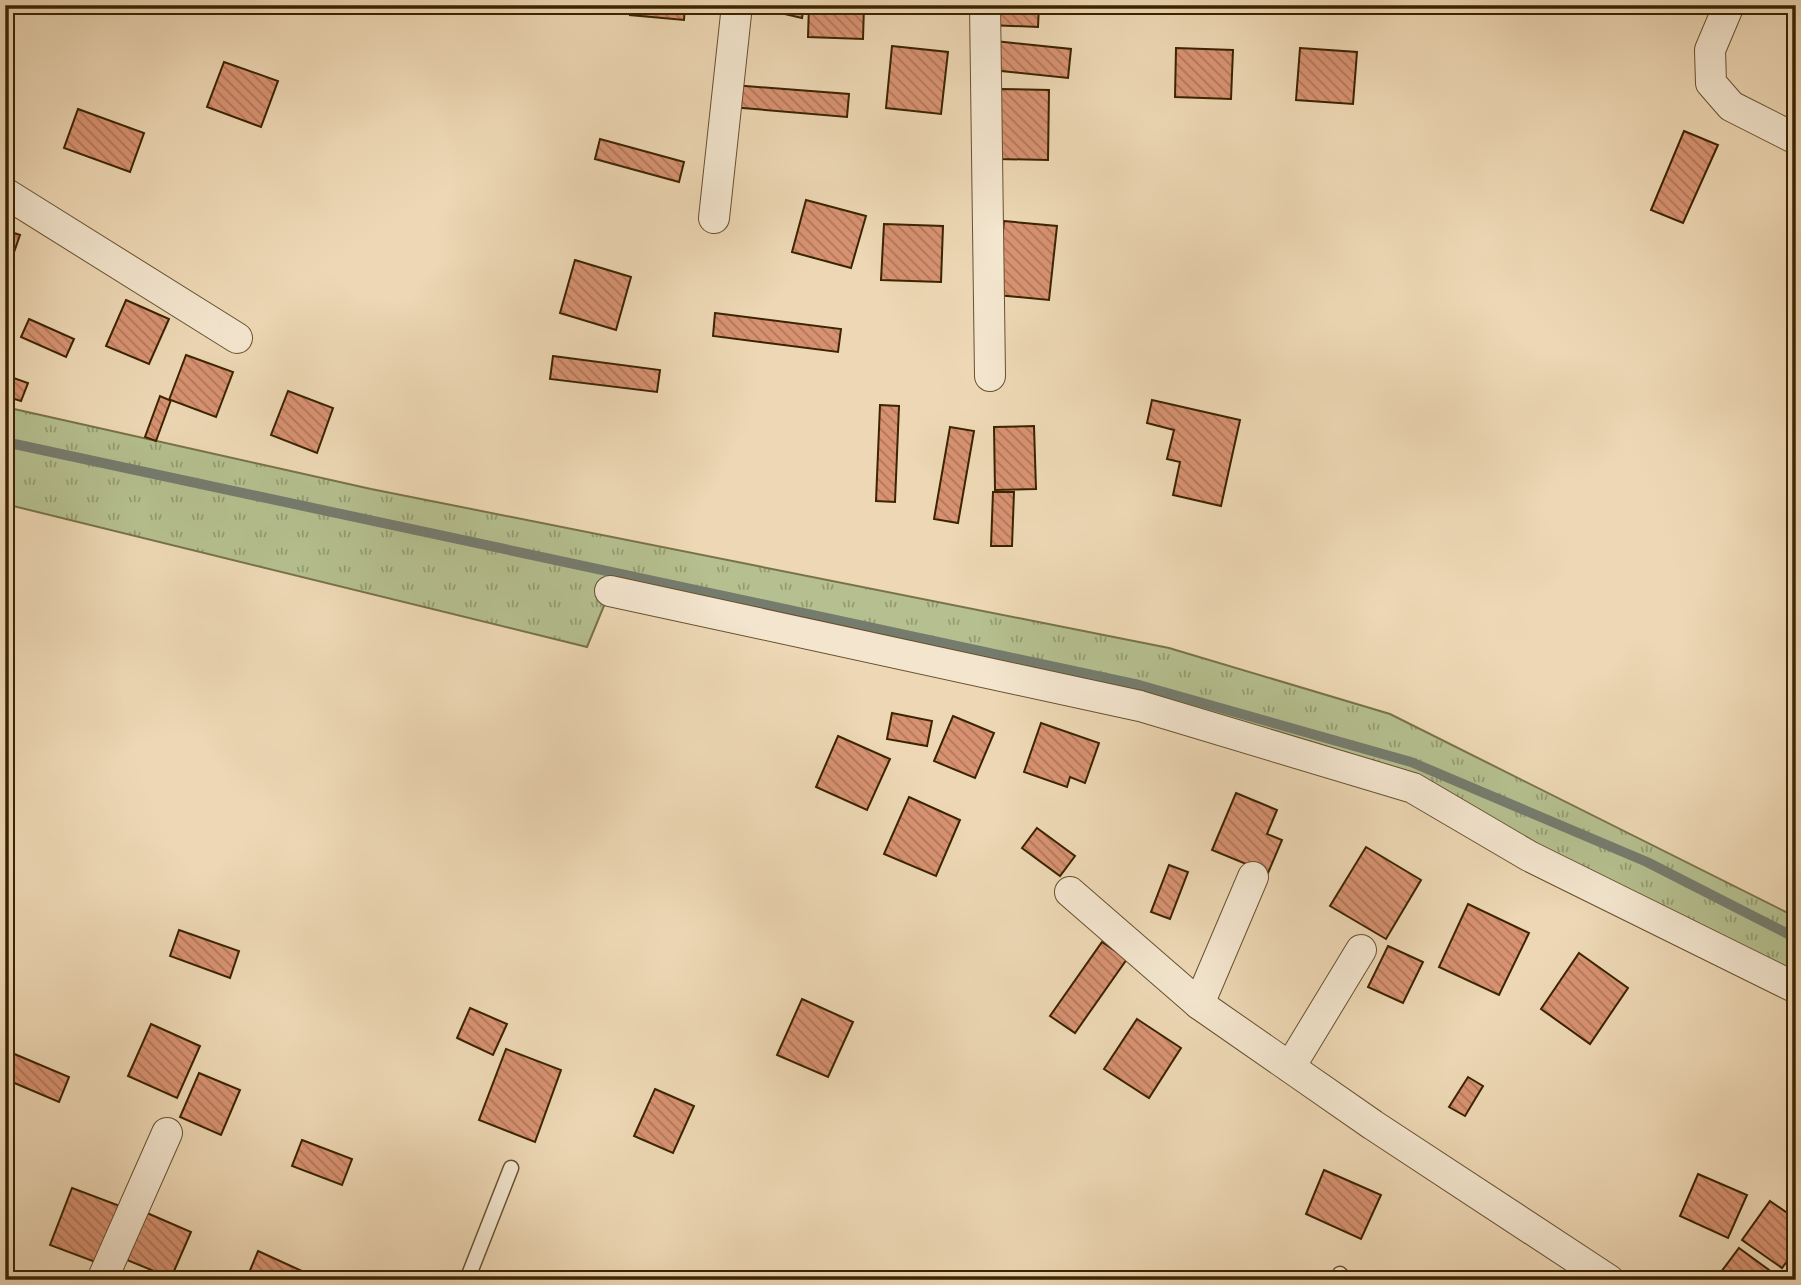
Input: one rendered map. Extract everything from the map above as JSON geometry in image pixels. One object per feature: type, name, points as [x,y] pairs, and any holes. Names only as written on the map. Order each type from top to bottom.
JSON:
[{"type":"street","points":[[714,218],[737,5]]},
{"type":"street","points":[[985,5],[990,376]]},
{"type":"street","points":[[1729,5],[1710,50],[1711,83],[1731,106],[1796,139]]},
{"type":"street","points":[[5,193],[237,338]]},
{"type":"street","points":[[610,591],[1140,706],[1413,788],[1529,856],[1684,930],[1796,988]]},
{"type":"street","points":[[1199,1004],[1253,877]]},
{"type":"street","points":[[1070,892],[1199,1004],[1290,1068],[1609,1280]]},
{"type":"street","points":[[1290,1068],[1361,950]]},
{"type":"street","points":[[102,1280],[167,1133]]},
{"type":"lane","points":[[467,1280],[511,1168]]},
{"type":"green space","points":[[5,407],[371,489],[1169,648],[1390,714],[1796,917],[1796,988],[1413,788],[610,591],[587,647],[5,504]]},
{"type":"building","points":[[5,5],[15,5],[8,25],[5,24]]},
{"type":"building","points":[[631,5],[685,5],[684,20],[630,15]]},
{"type":"building","points":[[746,5],[804,5],[802,18]]},
{"type":"building","points":[[809,5],[864,5],[863,39],[808,37]]},
{"type":"building","points":[[988,5],[1039,5],[1038,27],[988,25]]},
{"type":"building","points":[[995,41],[1071,49],[1068,78],[992,70]]},
{"type":"building","points":[[892,46],[948,52],[941,114],[886,108]]},
{"type":"building","points":[[1176,48],[1233,50],[1231,99],[1175,97]]},
{"type":"building","points":[[1300,48],[1357,52],[1353,104],[1296,100]]},
{"type":"building","points":[[224,62],[278,81],[261,127],[207,107]]},
{"type":"building","points":[[733,85],[849,94],[847,117],[731,107]]},
{"type":"building","points":[[1001,89],[1049,90],[1048,160],[999,159]]},
{"type":"building","points":[[78,109],[144,133],[130,172],[64,148]]},
{"type":"building","points":[[1684,131],[1718,145],[1683,223],[1651,210]]},
{"type":"building","points":[[600,139],[684,162],[679,182],[595,159]]},
{"type":"building","points":[[806,200],[866,216],[851,268],[792,252]]},
{"type":"building","points":[[1004,221],[1057,226],[1049,300],[997,295]]},
{"type":"building","points":[[884,224],[943,226],[941,282],[881,280]]},
{"type":"building","points":[[5,230],[20,235],[5,278]]},
{"type":"building","points":[[575,260],[631,277],[616,330],[560,313]]},
{"type":"building","points":[[126,300],[169,319],[149,364],[106,346]]},
{"type":"building","points":[[715,313],[841,329],[838,352],[713,336]]},
{"type":"building","points":[[29,319],[74,339],[66,357],[21,337]]},
{"type":"building","points":[[186,355],[233,372],[216,417],[171,400],[156,441],[145,437],[160,396],[169,400]]},
{"type":"building","points":[[553,356],[660,370],[657,392],[550,379]]},
{"type":"building","points":[[5,375],[28,383],[21,401],[5,396]]},
{"type":"building","points":[[288,391],[333,408],[317,453],[271,435]]},
{"type":"building","points":[[1152,400],[1240,420],[1221,506],[1173,495],[1180,462],[1167,459],[1174,430],[1147,423]]},
{"type":"building","points":[[880,405],[899,406],[895,502],[876,501]]},
{"type":"building","points":[[1034,426],[1036,489],[995,490],[994,427]]},
{"type":"building","points":[[950,427],[974,431],[958,523],[934,519]]},
{"type":"building","points":[[993,492],[1014,492],[1012,546],[991,546]]},
{"type":"building","points":[[892,713],[932,721],[927,746],[887,739]]},
{"type":"building","points":[[953,716],[994,733],[975,778],[934,761]]},
{"type":"building","points":[[1041,723],[1099,743],[1085,783],[1070,777],[1067,787],[1024,772]]},
{"type":"building","points":[[838,736],[890,759],[867,810],[816,787]]},
{"type":"building","points":[[1236,793],[1277,810],[1267,834],[1282,840],[1268,873],[1212,850]]},
{"type":"building","points":[[909,797],[960,820],[936,876],[884,854]]},
{"type":"building","points":[[1037,828],[1075,856],[1060,876],[1022,848]]},
{"type":"building","points":[[1366,847],[1421,880],[1386,939],[1330,906]]},
{"type":"building","points":[[1169,865],[1188,872],[1170,919],[1151,912]]},
{"type":"building","points":[[1468,904],[1529,933],[1499,995],[1439,967]]},
{"type":"building","points":[[179,930],[239,951],[230,978],[170,956]]},
{"type":"building","points":[[1102,942],[1127,959],[1075,1033],[1050,1016]]},
{"type":"building","points":[[1388,946],[1423,962],[1403,1003],[1368,987]]},
{"type":"building","points":[[1579,953],[1628,988],[1590,1044],[1541,1009]]},
{"type":"building","points":[[802,999],[853,1022],[828,1077],[777,1055]]},
{"type":"building","points":[[470,1008],[507,1024],[493,1055],[457,1038]]},
{"type":"building","points":[[1137,1019],[1181,1048],[1149,1098],[1104,1069]]},
{"type":"building","points":[[151,1024],[200,1046],[177,1098],[128,1076]]},
{"type":"building","points":[[506,1049],[561,1070],[535,1142],[479,1120]]},
{"type":"building","points":[[5,1050],[69,1077],[59,1102],[5,1079]]},
{"type":"building","points":[[199,1073],[240,1090],[221,1135],[180,1117]]},
{"type":"building","points":[[1468,1077],[1483,1086],[1465,1116],[1449,1107]]},
{"type":"building","points":[[655,1089],[694,1106],[673,1153],[634,1136]]},
{"type":"building","points":[[302,1140],[352,1159],[342,1185],[292,1166]]},
{"type":"building","points":[[1324,1170],[1381,1195],[1361,1239],[1306,1214]]},
{"type":"building","points":[[1698,1174],[1747,1195],[1728,1238],[1680,1216]]},
{"type":"building","points":[[72,1188],[120,1206],[98,1263],[50,1245]]},
{"type":"building","points":[[1770,1201],[1796,1219],[1796,1249],[1782,1268],[1742,1240]]},
{"type":"building","points":[[147,1213],[191,1232],[171,1278],[127,1260]]},
{"type":"building","points":[[1739,1248],[1780,1278],[1715,1280]]},
{"type":"building","points":[[258,1251],[302,1271],[299,1280],[246,1280]]},
{"type":"waterway","points":[[5,442],[1139,685],[1411,762],[1647,862],[1796,938]]}]
